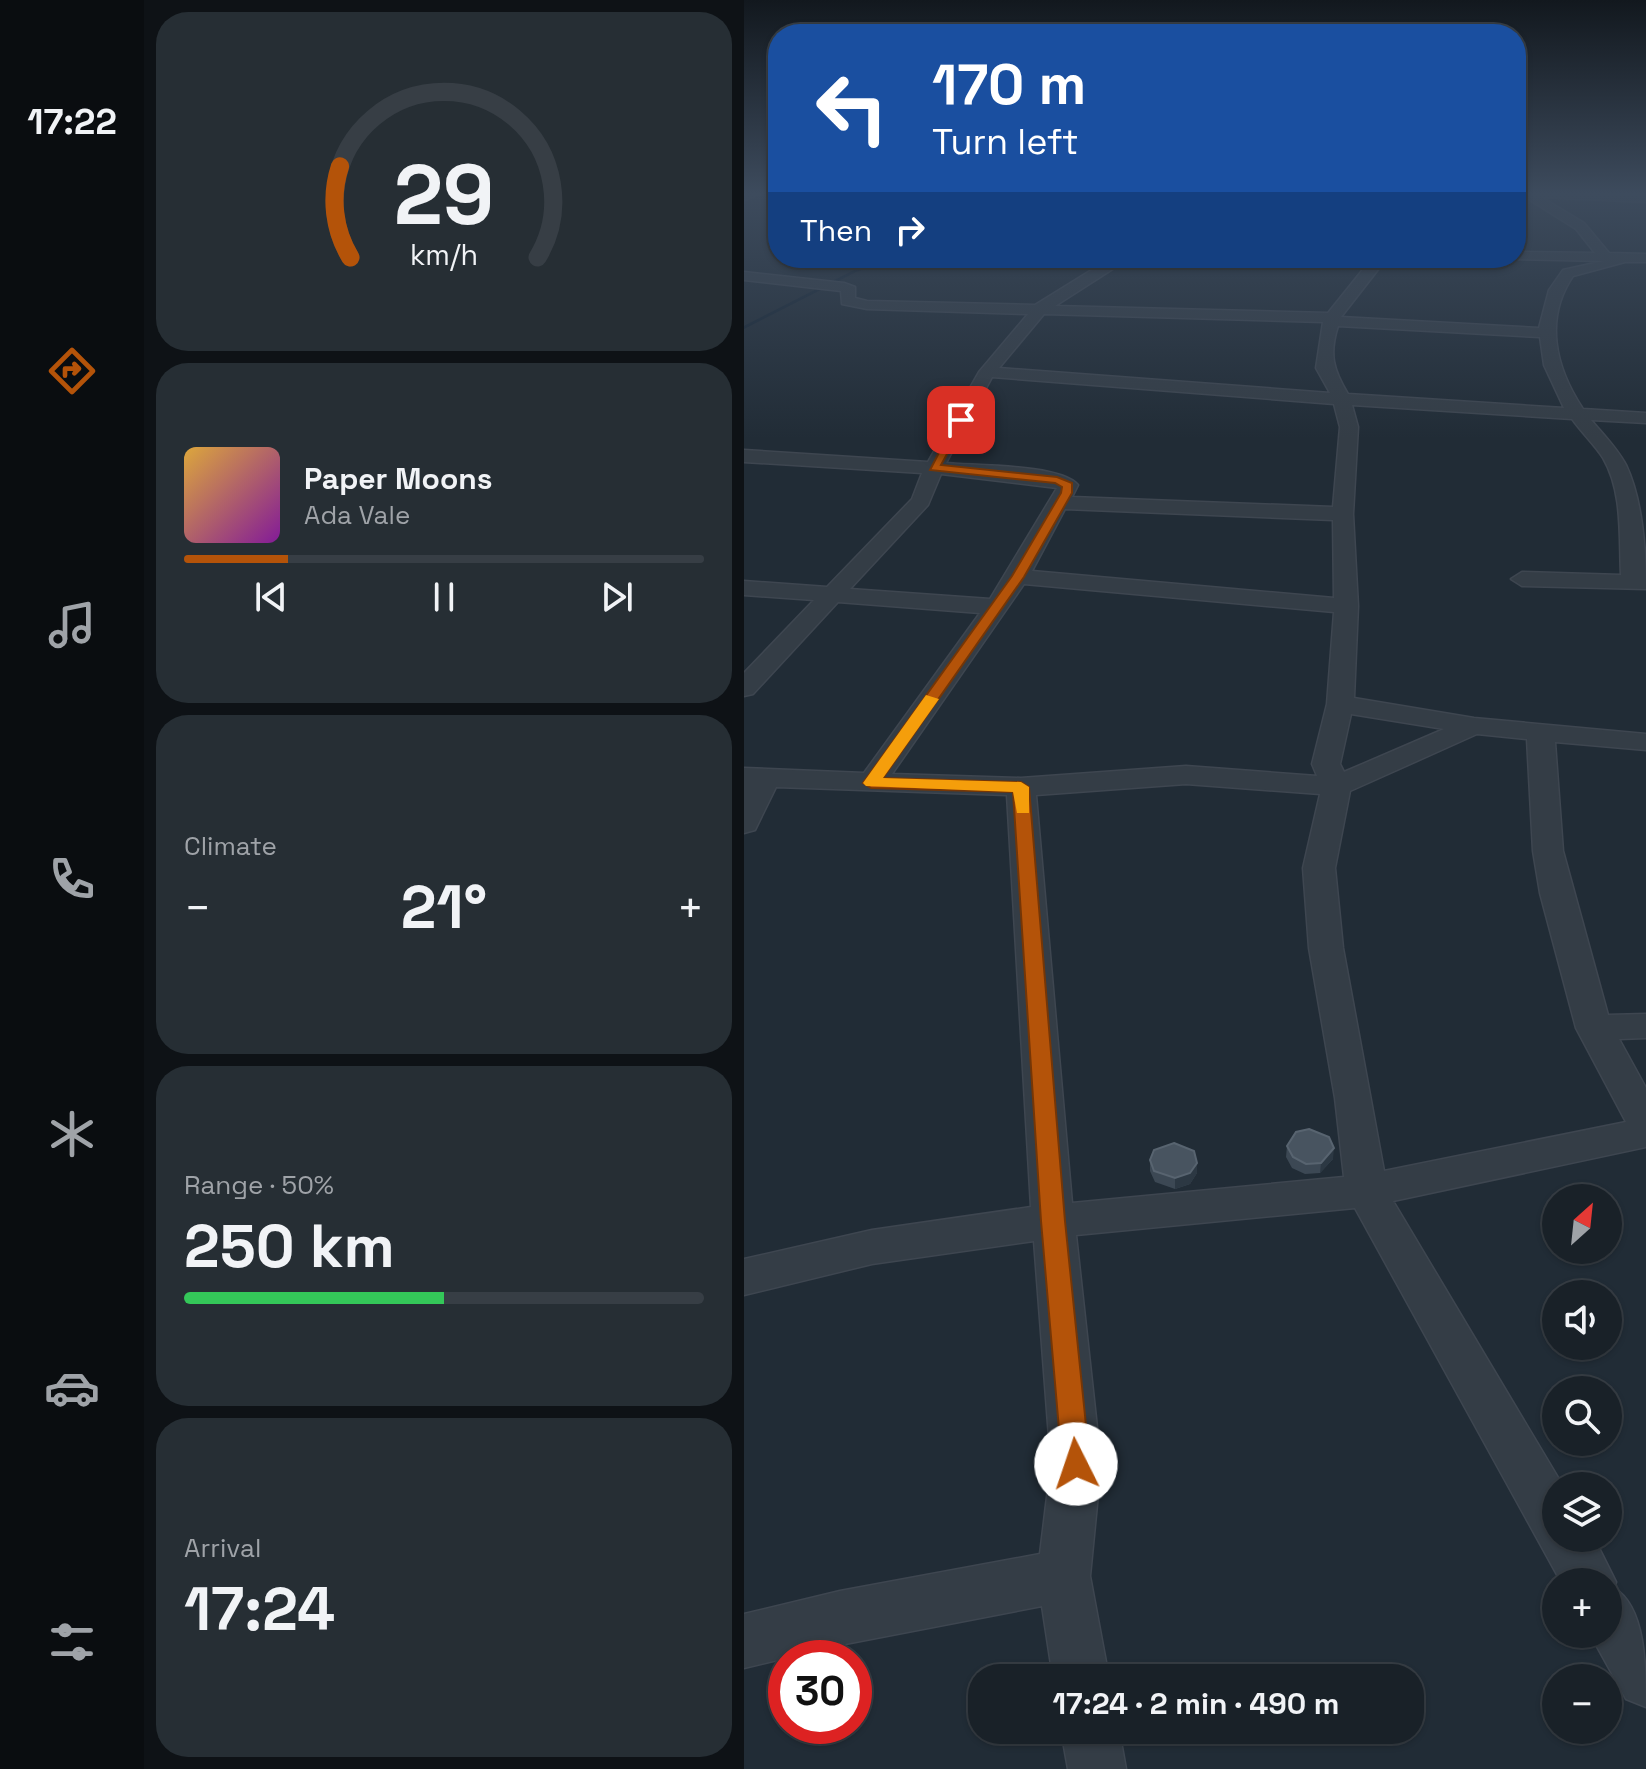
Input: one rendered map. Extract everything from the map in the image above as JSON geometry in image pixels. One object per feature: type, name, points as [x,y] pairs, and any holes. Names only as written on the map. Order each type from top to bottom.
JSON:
[{"type":"street","points":[[744,688],[921,501],[934,468],[987,372],[1041,308],[1095,274]]},
{"type":"street","points":[[1367,274],[1348,294],[1332,320],[1324,368],[1341,398],[1349,427],[1343,514],[1346,606],[1340,704],[1326,764],[1336,786],[1319,868],[1326,948],[1354,1098],[1366,1191],[1542,1498]]},
{"type":"street","points":[[1522,579],[1640,582],[1617,467],[1578,415],[1557,375],[1545,333],[1549,307],[1568,274]]},
{"type":"street","points":[[744,276],[844,287],[850,290],[847,301],[857,304],[1332,320],[1545,333]]},
{"type":"street","points":[[987,372],[1646,418]]},
{"type":"street","points":[[744,456],[934,468],[1057,480],[1068,485],[1061,503],[1018,577],[871,783]]},
{"type":"street","points":[[1061,503],[1343,514]]},
{"type":"street","points":[[1018,577],[1346,606]]},
{"type":"street","points":[[744,588],[996,607]]},
{"type":"street","points":[[1340,704],[1541,735],[1646,742]]},
{"type":"street","points":[[744,824],[751,780],[1021,787],[1167,775],[1336,786],[1474,726]]},
{"type":"street","points":[[1541,735],[1551,865],[1594,1028],[1646,1123]]},
{"type":"street","points":[[1021,787],[1053,1221],[1076,1464],[1064,1576],[1079,1664]]},
{"type":"street","points":[[1594,1028],[1646,1026]]},
{"type":"street","points":[[744,1277],[872,1247],[1053,1221],[1366,1191],[1646,1132]]},
{"type":"street","points":[[744,1641],[840,1618],[1064,1576]]},
{"type":"street","points":[[1622,1637],[1646,1679]]},
{"type":"street","points":[[1093,1744],[1097,1769]]},
{"type":"building","points":[[1309,1129],[1329,1137],[1334,1148],[1321,1163],[1306,1164],[1293,1157],[1287,1146],[1296,1132]]},
{"type":"building","points":[[1174,1143],[1194,1151],[1197,1163],[1190,1173],[1175,1178],[1154,1171],[1150,1160],[1154,1150]]},
{"type":"waterway","points":[[744,328],[850,274]]},
{"type":"slow traffic","points":[[931,699],[871,783],[1021,787],[1023,809]]},
{"type":"route","points":[[961,420],[934,468],[1048,478],[1066,483],[1067,493],[1018,577],[871,783],[1021,787],[1053,1221],[1076,1464]]}]
